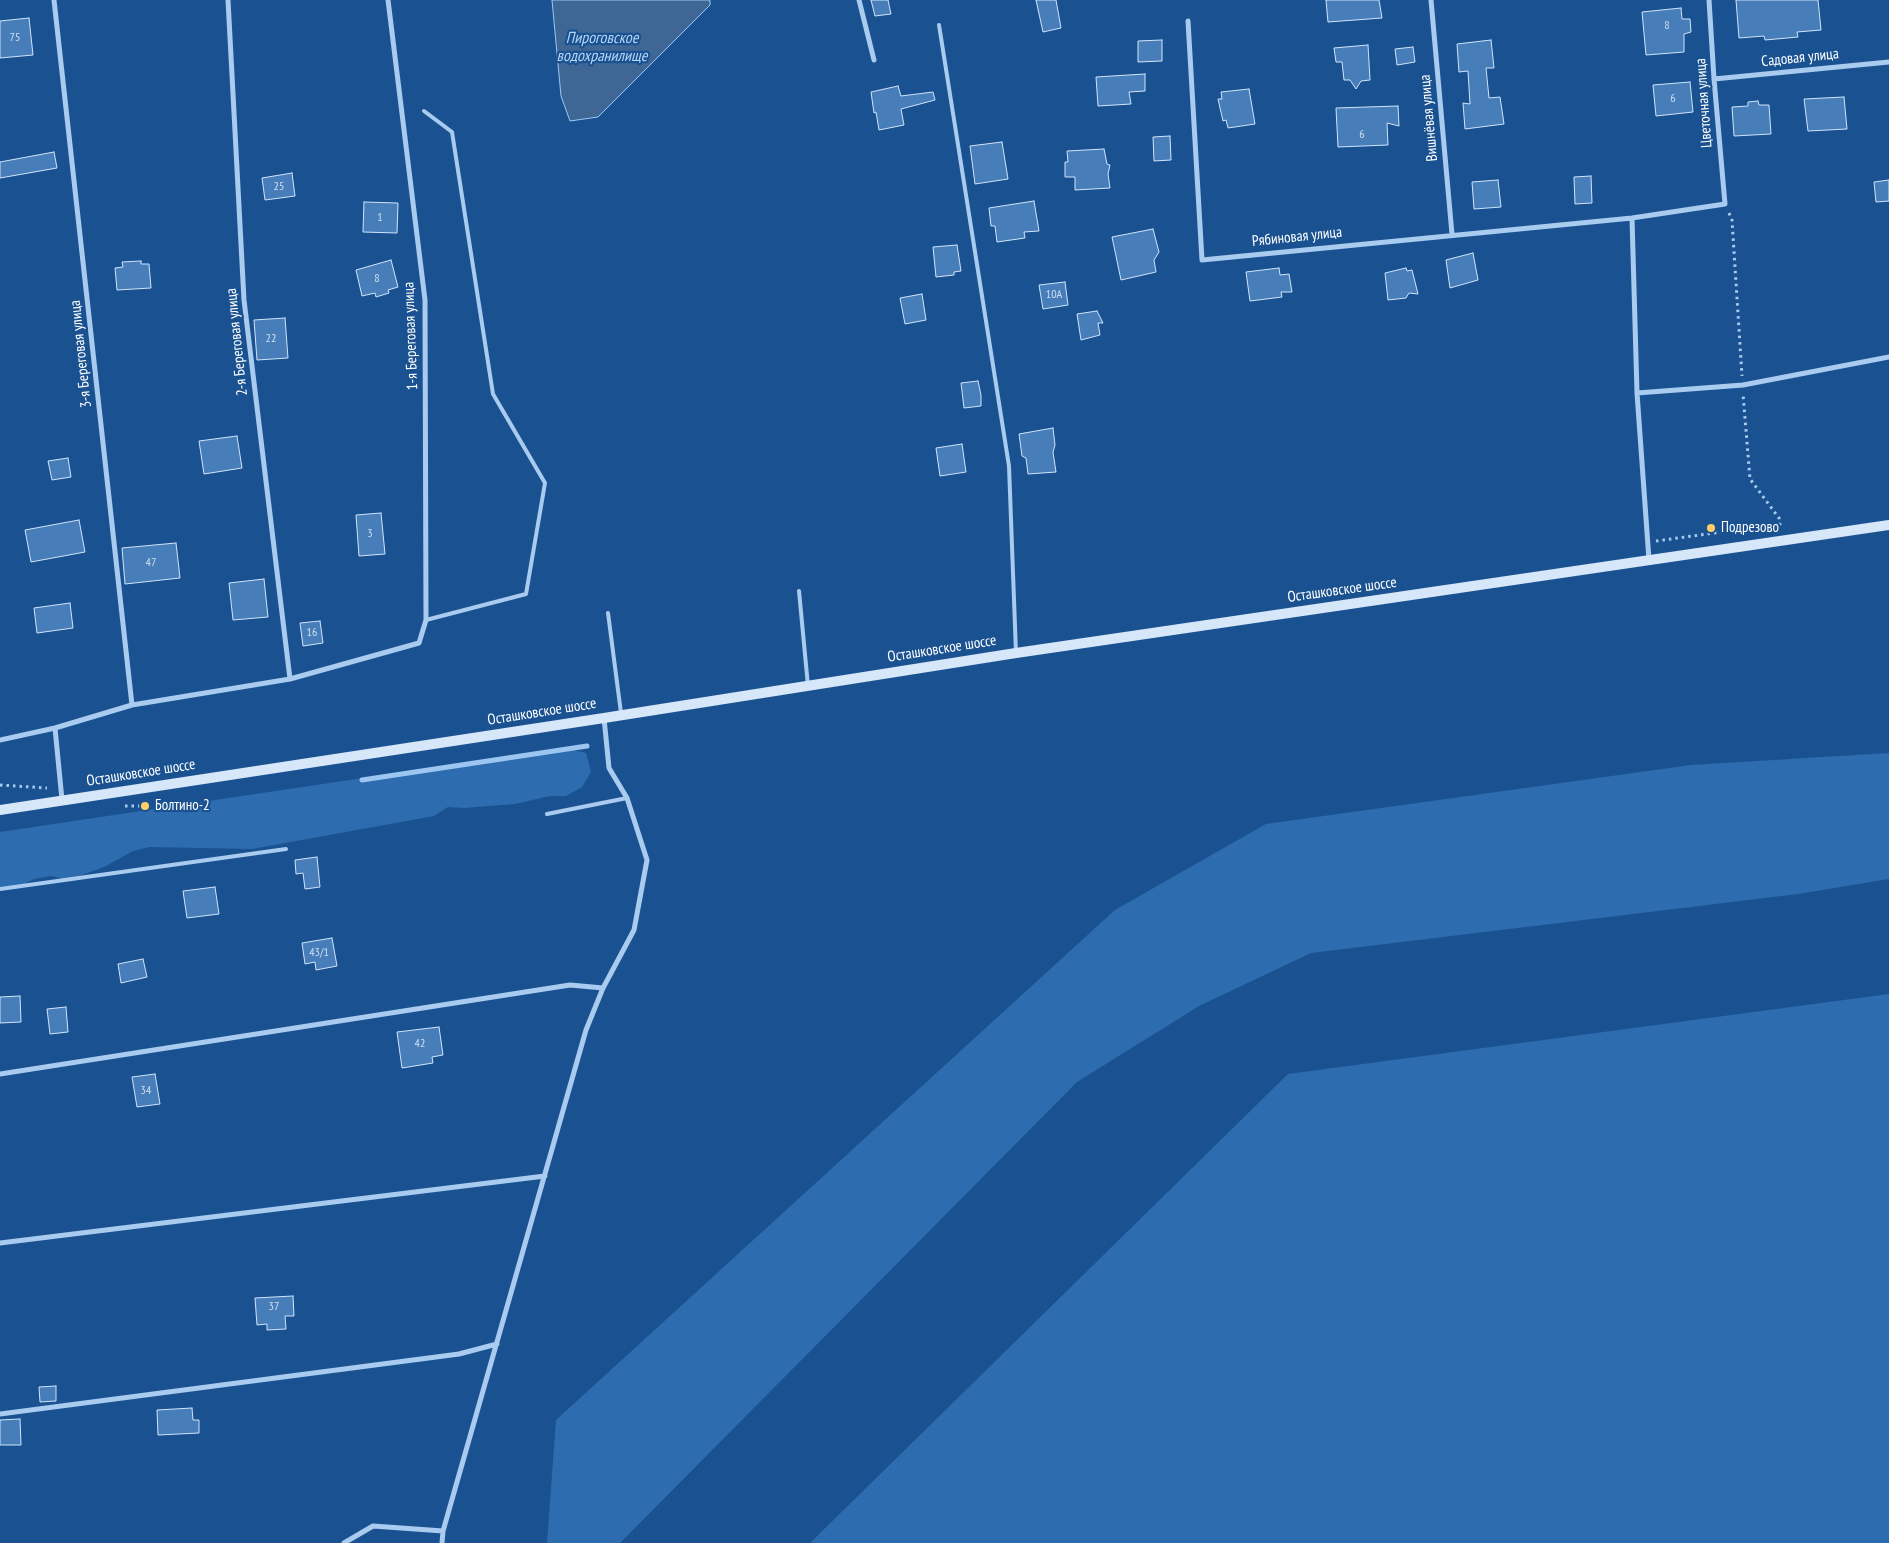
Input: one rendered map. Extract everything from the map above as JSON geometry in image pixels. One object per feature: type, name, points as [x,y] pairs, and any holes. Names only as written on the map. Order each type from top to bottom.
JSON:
[{"type":"main road","name":"Осташковское шоссе","points":[[0,810],[62,795],[621,716],[1016,653],[1889,526]]},
{"type":"street","name":"3-я Береговая улица","points":[[54,0],[132,706]]},
{"type":"street","name":"2-я Береговая улица","points":[[228,0],[244,300],[290,679]]},
{"type":"street","name":"1-я Береговая улица","points":[[290,679],[419,643],[426,620],[426,300],[388,0]]},
{"type":"street","points":[[859,0],[874,60]]},
{"type":"street","name":"Вишнёвая улица","points":[[1431,0],[1452,234]]},
{"type":"street","name":"Цветочная улица","points":[[1709,0],[1725,204]]},
{"type":"street","name":"Рябиновая улица","points":[[1188,21],[1202,260],[1452,234],[1632,218],[1725,204]]},
{"type":"street","name":"Садовая улица","points":[[1714,79],[1889,62]]},
{"type":"street","points":[[1632,218],[1638,394],[1650,560]]},
{"type":"street","points":[[1638,394],[1742,385],[1889,357]]},
{"type":"street","points":[[0,740],[55,728],[132,706],[290,679]]},
{"type":"street","points":[[442,1543],[443,1531],[586,1030],[603,988],[634,930],[647,860],[627,798],[609,768],[604,718]]},
{"type":"street","points":[[55,728],[62,795]]},
{"type":"street","points":[[0,1074],[570,985],[603,988]]},
{"type":"street","points":[[0,1243],[545,1176]]},
{"type":"street","points":[[0,1414],[459,1354],[497,1344]]},
{"type":"street","points":[[344,1543],[373,1526],[443,1531]]},
{"type":"lane","points":[[939,25],[1009,466],[1016,653]]},
{"type":"lane","points":[[424,111],[452,132],[493,394],[545,483],[526,594],[426,620]]},
{"type":"lane","points":[[799,591],[808,686]]},
{"type":"lane","points":[[608,614],[621,716]]},
{"type":"lane","points":[[547,814],[627,798]]},
{"type":"lane","points":[[0,890],[286,849]]},
{"type":"path","points":[[1648,542],[1780,524],[1779,518],[1750,478],[1742,385],[1732,220],[1725,204]]},
{"type":"path","points":[[0,785],[62,795]]},
{"type":"shaded area","points":[[565,748],[586,753],[591,772],[582,787],[566,796],[550,796],[515,804],[464,808],[448,807],[434,816],[252,849],[150,847],[133,851],[104,867],[68,880],[51,876],[34,879],[20,886],[0,887],[0,832]]},
{"type":"shaded area","points":[[1889,753],[1889,879],[1798,894],[1311,953],[1199,1006],[1077,1082],[620,1543],[547,1543],[556,1420],[1115,910],[1266,824],[1691,765]]},
{"type":"shaded area","points":[[1889,994],[1889,1543],[810,1543],[1288,1074]]},
{"type":"water","name":"Пироговское водохранилище","points":[[552,0],[710,0],[710,5],[598,117],[570,121],[561,96]]},
{"type":"building","points":[[871,0],[888,0],[891,14],[875,16]]},
{"type":"building","points":[[1036,0],[1056,0],[1061,28],[1043,32]]},
{"type":"building","points":[[1326,0],[1379,0],[1382,18],[1328,22]]},
{"type":"building","points":[[1736,0],[1818,0],[1821,30],[1797,32],[1798,37],[1765,40],[1764,36],[1739,38]]},
{"type":"building","points":[[1681,8],[1682,19],[1690,19],[1691,32],[1684,34],[1684,52],[1646,55],[1642,12]]},
{"type":"building","points":[[29,18],[33,55],[0,58],[0,21]]},
{"type":"building","points":[[1162,40],[1162,61],[1138,62],[1138,41]]},
{"type":"building","points":[[1491,40],[1494,68],[1486,68],[1489,98],[1500,97],[1504,124],[1465,129],[1463,103],[1470,104],[1468,71],[1459,72],[1457,44]]},
{"type":"building","points":[[1368,45],[1370,80],[1361,81],[1356,89],[1350,80],[1344,80],[1342,62],[1336,62],[1334,48]]},
{"type":"building","points":[[1413,47],[1415,62],[1397,65],[1395,49]]},
{"type":"building","points":[[1145,74],[1145,91],[1129,92],[1131,104],[1098,106],[1096,77]]},
{"type":"building","points":[[1690,82],[1693,112],[1656,116],[1653,85]]},
{"type":"building","points":[[898,86],[901,96],[933,92],[935,100],[901,109],[904,125],[879,130],[871,92]]},
{"type":"building","points":[[1249,89],[1255,124],[1228,128],[1226,120],[1223,121],[1218,99],[1222,99],[1221,92]]},
{"type":"building","points":[[1844,97],[1847,129],[1808,131],[1804,99]]},
{"type":"building","points":[[1758,101],[1759,105],[1769,105],[1771,134],[1734,136],[1732,107],[1748,106],[1748,102]]},
{"type":"building","points":[[1398,106],[1399,126],[1387,123],[1388,145],[1338,147],[1336,108]]},
{"type":"building","points":[[1170,136],[1171,160],[1154,161],[1153,137]]},
{"type":"building","points":[[1002,142],[1008,179],[975,184],[970,146]]},
{"type":"building","points":[[1104,149],[1107,164],[1110,165],[1108,174],[1110,188],[1075,190],[1075,177],[1065,177],[1065,162],[1068,162],[1067,151]]},
{"type":"building","points":[[54,152],[57,168],[0,178],[0,162]]},
{"type":"building","points":[[292,173],[295,196],[265,200],[262,178]]},
{"type":"building","points":[[1591,176],[1592,203],[1575,204],[1574,177]]},
{"type":"building","points":[[1498,180],[1501,207],[1474,209],[1472,182]]},
{"type":"building","points":[[1889,180],[1889,201],[1876,202],[1874,182]]},
{"type":"building","points":[[1034,201],[1039,231],[1024,232],[1025,238],[997,242],[995,226],[991,226],[989,208]]},
{"type":"building","points":[[364,202],[398,203],[397,233],[363,232]]},
{"type":"building","points":[[1153,229],[1159,252],[1154,260],[1156,272],[1121,280],[1112,237]]},
{"type":"building","points":[[957,245],[961,271],[954,272],[954,275],[936,277],[933,247]]},
{"type":"building","points":[[1473,253],[1478,280],[1450,288],[1446,260]]},
{"type":"building","points":[[391,260],[398,287],[388,290],[389,293],[376,297],[375,293],[362,296],[356,270]]},
{"type":"building","points":[[141,261],[141,264],[149,264],[151,288],[117,290],[115,268],[123,267],[122,262]]},
{"type":"building","points":[[1279,268],[1280,275],[1289,274],[1292,292],[1281,292],[1282,297],[1250,301],[1246,272]]},
{"type":"building","points":[[1406,268],[1407,271],[1412,270],[1418,294],[1409,293],[1406,298],[1388,300],[1385,273]]},
{"type":"building","points":[[1065,282],[1068,305],[1043,309],[1039,285]]},
{"type":"building","points":[[922,294],[926,320],[905,324],[900,298]]},
{"type":"building","points":[[1097,311],[1103,323],[1098,323],[1100,335],[1081,340],[1077,314]]},
{"type":"building","points":[[285,318],[288,358],[257,360],[254,320]]},
{"type":"building","points":[[978,381],[981,406],[964,408],[961,383]]},
{"type":"building","points":[[1053,428],[1055,445],[1053,452],[1056,472],[1028,474],[1026,458],[1022,456],[1019,434]]},
{"type":"building","points":[[237,436],[242,468],[204,474],[199,441]]},
{"type":"building","points":[[962,444],[966,472],[940,476],[936,448]]},
{"type":"building","points":[[68,458],[71,477],[52,480],[48,461]]},
{"type":"building","points":[[381,513],[385,554],[359,556],[356,515]]},
{"type":"building","points":[[79,520],[85,552],[31,562],[25,530]]},
{"type":"building","points":[[176,543],[180,578],[125,584],[122,548]]},
{"type":"building","points":[[264,579],[268,617],[233,620],[229,583]]},
{"type":"building","points":[[70,603],[73,628],[37,633],[34,608]]},
{"type":"building","points":[[320,621],[323,643],[303,646],[300,623]]},
{"type":"building","points":[[317,857],[320,887],[305,889],[303,873],[296,874],[295,860]]},
{"type":"building","points":[[215,887],[219,914],[187,918],[183,891]]},
{"type":"building","points":[[332,938],[337,966],[316,970],[315,962],[305,964],[302,943]]},
{"type":"building","points":[[143,959],[147,977],[121,983],[118,964]]},
{"type":"building","points":[[20,996],[21,1022],[0,1023],[0,997]]},
{"type":"building","points":[[66,1007],[68,1032],[50,1034],[47,1009]]},
{"type":"building","points":[[439,1027],[443,1055],[432,1057],[433,1063],[402,1068],[397,1032]]},
{"type":"building","points":[[155,1074],[160,1104],[137,1107],[132,1077]]},
{"type":"building","points":[[293,1296],[294,1316],[285,1316],[286,1329],[267,1330],[267,1324],[257,1325],[255,1298]]},
{"type":"building","points":[[56,1386],[56,1401],[40,1402],[39,1387]]},
{"type":"building","points":[[192,1408],[193,1420],[199,1420],[199,1433],[158,1435],[157,1410]]},
{"type":"building","points":[[20,1419],[21,1445],[0,1445],[0,1420]]},
{"type":"waterway","points":[[362,780],[587,746]]},
{"type":"place","name":"Подрезово","points":[[1711,528]]},
{"type":"place","name":"Болтино-2","points":[[145,806]]}]
